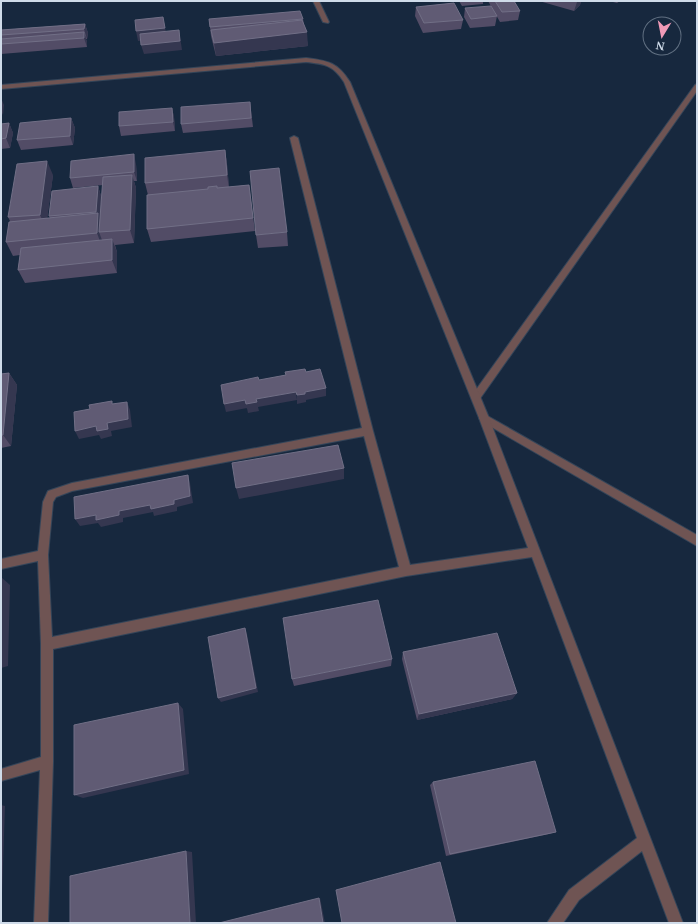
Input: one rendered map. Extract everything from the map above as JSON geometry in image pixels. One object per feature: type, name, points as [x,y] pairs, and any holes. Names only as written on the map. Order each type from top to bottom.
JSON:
[{"type":"street","points":[[316,1],[326,22]]},
{"type":"street","points":[[1,87],[306,60],[326,63],[339,68],[347,82],[476,397],[676,923]]},
{"type":"street","points":[[476,397],[697,86]]},
{"type":"street","points":[[294,138],[368,431],[406,571]]},
{"type":"street","points":[[484,418],[697,541]]},
{"type":"street","points":[[41,923],[47,762],[47,644],[42,555],[48,502],[52,494],[72,487],[368,431]]},
{"type":"street","points":[[47,644],[406,571],[535,552]]},
{"type":"street","points":[[1,564],[42,555]]},
{"type":"street","points":[[1,775],[47,762]]},
{"type":"street","points":[[554,923],[574,895],[645,840]]},
{"type":"building","points":[[495,1],[514,1],[520,11],[502,12]]},
{"type":"building","points":[[454,3],[463,20],[424,23],[416,7]]},
{"type":"building","points":[[491,6],[497,16],[471,19],[465,8]]},
{"type":"building","points":[[300,11],[303,19],[210,27],[209,19]]},
{"type":"building","points":[[163,17],[165,28],[136,31],[135,20]]},
{"type":"building","points":[[302,20],[307,32],[214,43],[211,30]]},
{"type":"building","points":[[85,24],[84,29],[1,35],[1,30]]},
{"type":"building","points":[[179,30],[180,41],[141,45],[140,34]]},
{"type":"building","points":[[84,32],[84,38],[1,44],[1,39]]},
{"type":"building","points":[[250,102],[251,118],[181,124],[181,107]]},
{"type":"building","points":[[172,108],[173,122],[119,126],[119,112]]},
{"type":"building","points":[[71,118],[70,136],[17,140],[20,123]]},
{"type":"building","points":[[9,123],[6,138],[1,139],[1,124]]},
{"type":"building","points":[[225,150],[227,175],[145,183],[145,158]]},
{"type":"building","points":[[134,154],[134,172],[70,178],[71,161]]},
{"type":"building","points":[[47,161],[40,215],[8,217],[17,164]]},
{"type":"building","points":[[279,168],[287,232],[256,235],[250,171]]},
{"type":"building","points":[[132,175],[130,230],[99,232],[103,177]]},
{"type":"building","points":[[249,185],[253,218],[147,229],[147,195],[208,189],[208,187],[217,186],[217,188]]},
{"type":"building","points":[[98,186],[96,212],[49,216],[52,191]]},
{"type":"building","points":[[98,213],[97,233],[6,242],[9,222]]},
{"type":"building","points":[[112,239],[112,260],[18,270],[21,248]]},
{"type":"building","points":[[305,369],[306,372],[320,369],[326,388],[305,392],[305,394],[297,395],[296,392],[256,399],[257,402],[246,404],[245,400],[224,404],[221,385],[258,377],[259,380],[286,375],[285,372]]},
{"type":"building","points":[[9,373],[3,435],[1,435],[1,374]]},
{"type":"building","points":[[112,401],[112,404],[127,402],[128,419],[107,423],[108,429],[97,431],[96,426],[75,431],[74,412],[90,409],[89,405]]},
{"type":"building","points":[[338,445],[344,468],[236,488],[232,463]]},
{"type":"building","points":[[188,475],[190,496],[174,500],[174,504],[151,509],[150,505],[119,511],[119,515],[96,520],[96,515],[75,519],[74,497]]},
{"type":"building","points":[[378,600],[392,659],[292,679],[283,618]]},
{"type":"building","points":[[245,628],[256,688],[218,698],[208,637]]},
{"type":"building","points":[[497,633],[517,693],[419,714],[403,652]]},
{"type":"building","points":[[178,703],[184,770],[74,795],[74,725]]},
{"type":"building","points":[[535,761],[556,832],[450,854],[433,782]]},
{"type":"building","points":[[186,851],[190,923],[70,923],[70,876]]},
{"type":"building","points":[[440,862],[456,923],[342,923],[336,890]]},
{"type":"building","points":[[319,898],[323,923],[219,923]]}]
